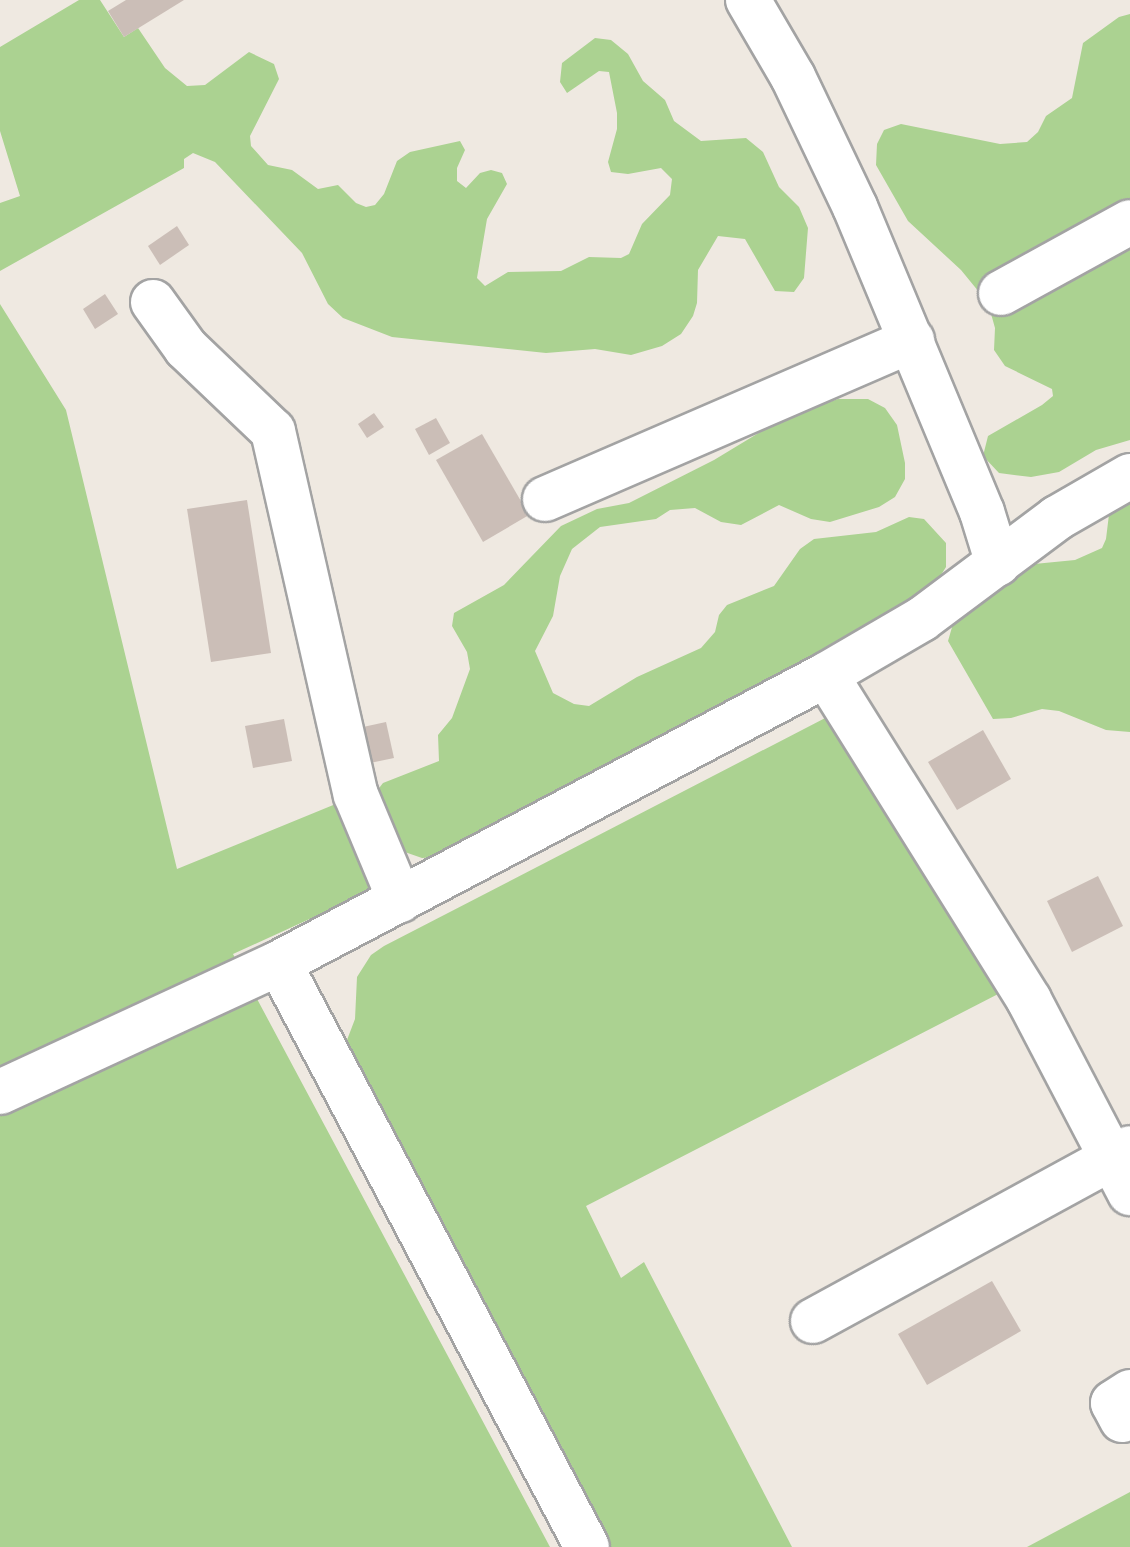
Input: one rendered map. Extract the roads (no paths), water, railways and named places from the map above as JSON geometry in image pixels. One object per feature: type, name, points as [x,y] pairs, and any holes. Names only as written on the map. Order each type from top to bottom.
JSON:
[{"type":"lane","points":[[748,0],[793,77],[912,340],[982,512],[998,564]]},
{"type":"lane","points":[[1001,293],[1130,222]]},
{"type":"lane","points":[[153,302],[186,348],[273,431],[356,795],[400,900]]},
{"type":"lane","points":[[545,499],[912,340]]},
{"type":"lane","points":[[0,1092],[279,963],[826,675],[922,619],[1057,518],[1130,476]]},
{"type":"lane","points":[[813,1321],[1124,1167],[1029,1000],[826,675]]},
{"type":"lane","points":[[279,963],[587,1547]]}]
